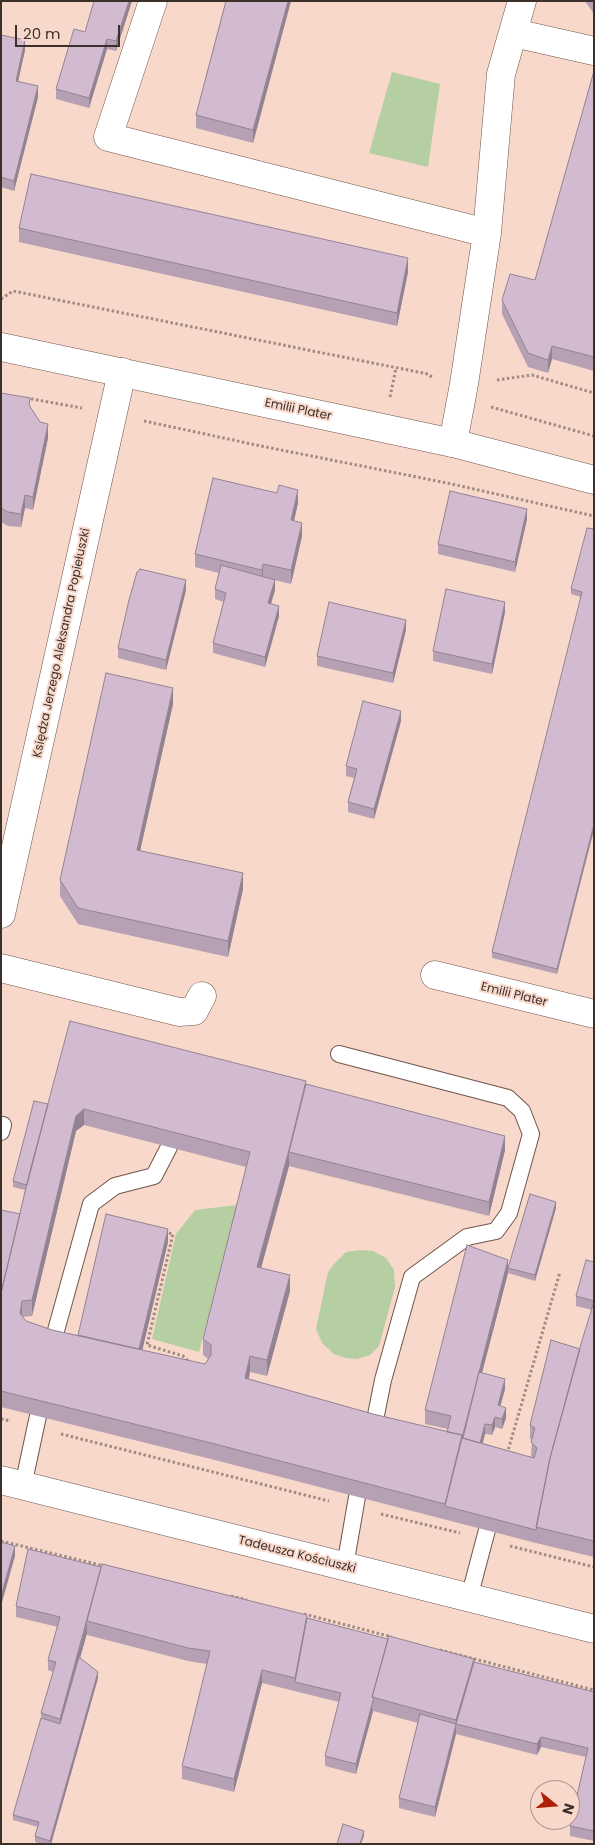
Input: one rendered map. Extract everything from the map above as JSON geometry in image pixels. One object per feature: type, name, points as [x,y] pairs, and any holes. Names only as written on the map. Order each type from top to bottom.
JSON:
[{"type":"street","points":[[153,1],[108,138],[487,233]]},
{"type":"street","points":[[453,443],[463,392],[487,233],[501,74],[522,1]]},
{"type":"street","points":[[514,33],[594,51]]},
{"type":"street","name":"Emilii Plater","points":[[1,347],[453,443],[594,480]]},
{"type":"street","name":"Księdza Jerzego Aleksandra Popiełuszki","points":[[1,914],[122,372]]},
{"type":"street","points":[[1,968],[179,1012],[194,1011],[202,996]]},
{"type":"street","name":"Emilii Plater","points":[[435,975],[594,1014]]},
{"type":"street","name":"Tadeusza Kościuszki","points":[[12,1483],[594,1629]]},
{"type":"lane","points":[[339,1054],[508,1098],[522,1111],[531,1134],[509,1213],[496,1232],[467,1237],[412,1277],[383,1380],[373,1430]]},
{"type":"lane","points":[[52,1346],[90,1204],[115,1186],[154,1176],[169,1147]]},
{"type":"lane","points":[[12,1483],[36,1422]]},
{"type":"lane","points":[[345,1566],[356,1502]]},
{"type":"lane","points":[[469,1598],[486,1535]]},
{"type":"path","points":[[1,299],[14,291],[428,374],[463,392],[594,436]]},
{"type":"path","points":[[463,392],[532,375],[594,393]]},
{"type":"path","points":[[20,396],[447,483],[594,516]]},
{"type":"path","points":[[155,1230],[173,1234],[147,1344],[183,1356],[193,1366]]},
{"type":"path","points":[[505,1462],[560,1272]]},
{"type":"path","points":[[1,1419],[36,1422],[486,1535],[594,1567]]},
{"type":"path","points":[[1,1541],[107,1566]]},
{"type":"path","points":[[231,1596],[249,1600]]},
{"type":"path","points":[[296,1612],[398,1639]]},
{"type":"path","points":[[435,1648],[594,1690]]},
{"type":"green space","points":[[392,72],[440,84],[428,167],[369,153]]},
{"type":"green space","points":[[237,1205],[199,1352],[152,1339],[176,1234],[195,1210]]},
{"type":"green space","points":[[373,1251],[386,1258],[394,1270],[395,1287],[379,1346],[370,1355],[357,1359],[345,1358],[334,1354],[322,1343],[316,1329],[328,1272],[346,1252]]},
{"type":"building","points":[[94,1],[129,1],[116,41],[107,39],[89,98],[56,89],[74,29],[85,32]]},
{"type":"building","points":[[226,1],[288,1],[253,130],[196,115]]},
{"type":"building","points":[[1,35],[25,40],[16,81],[38,86],[14,181],[1,177]]},
{"type":"building","points":[[594,71],[594,357],[552,346],[548,360],[528,353],[502,300],[510,274],[535,280]]},
{"type":"building","points":[[31,174],[408,258],[397,313],[19,228]]},
{"type":"building","points":[[1,393],[30,398],[29,405],[40,422],[48,424],[33,497],[25,495],[21,514],[8,512],[1,508]]},
{"type":"building","points":[[213,478],[277,493],[279,485],[298,490],[291,520],[302,523],[291,570],[263,564],[262,570],[195,554]]},
{"type":"building","points":[[450,491],[527,509],[515,562],[438,544]]},
{"type":"building","points":[[587,528],[594,529],[594,824],[557,969],[492,952],[582,592],[571,589]]},
{"type":"building","points":[[221,565],[275,580],[268,603],[279,606],[265,657],[213,643],[226,593],[215,589]]},
{"type":"building","points":[[140,569],[186,580],[166,660],[118,648],[129,600],[137,572]]},
{"type":"building","points":[[446,589],[505,602],[492,664],[433,651]]},
{"type":"building","points":[[329,602],[406,620],[393,673],[317,656]]},
{"type":"building","points":[[106,673],[173,688],[137,850],[243,873],[228,941],[78,908],[60,880]]},
{"type":"building","points":[[363,701],[401,711],[374,809],[348,802],[357,769],[346,766]]},
{"type":"building","points":[[70,1021],[306,1081],[257,1267],[290,1275],[267,1360],[250,1356],[245,1378],[373,1414],[462,1435],[445,1504],[1,1391],[1,1293],[29,1175]],"holes":[[[84,1109],[250,1152],[203,1339],[211,1345],[211,1355],[205,1364],[52,1330],[26,1321],[20,1313],[22,1301],[32,1300],[76,1116]]]},
{"type":"building","points":[[306,1084],[505,1136],[489,1202],[289,1152]]},
{"type":"building","points":[[34,1101],[48,1104],[27,1185],[13,1181]]},
{"type":"building","points":[[530,1194],[556,1202],[535,1275],[508,1268]]},
{"type":"building","points":[[1,1210],[20,1214],[1,1293]]},
{"type":"building","points":[[106,1214],[168,1229],[139,1349],[78,1335]]},
{"type":"building","points":[[467,1245],[508,1260],[462,1438],[462,1435],[447,1432],[451,1416],[425,1410]]},
{"type":"building","points":[[586,1260],[594,1262],[594,1301],[576,1296]]},
{"type":"building","points":[[593,1305],[594,1541],[536,1527],[550,1458]]},
{"type":"building","points":[[551,1340],[580,1349],[550,1458],[536,1530],[445,1506],[462,1438],[534,1458],[537,1448],[531,1442],[535,1428],[530,1425]]},
{"type":"building","points":[[479,1372],[505,1379],[498,1405],[506,1408],[502,1419],[495,1417],[492,1425],[485,1424],[480,1443],[463,1438]]},
{"type":"building","points":[[1,1542],[15,1546],[1,1596]]},
{"type":"building","points":[[28,1549],[101,1567],[60,1719],[41,1713],[56,1662],[48,1660],[60,1617],[16,1606]]},
{"type":"building","points":[[102,1564],[307,1615],[295,1678],[262,1670],[234,1779],[182,1766],[210,1651],[188,1648],[87,1621]]},
{"type":"building","points":[[307,1618],[388,1639],[356,1764],[325,1756],[341,1693],[295,1682]]},
{"type":"building","points":[[389,1636],[474,1659],[456,1720],[372,1697]]},
{"type":"building","points":[[79,1657],[98,1672],[50,1841],[35,1836],[39,1822],[13,1815],[41,1718],[60,1724]]},
{"type":"building","points":[[474,1662],[594,1692],[594,1831],[580,1828],[580,1783],[588,1748],[541,1737],[537,1744],[456,1724]]},
{"type":"building","points":[[420,1714],[456,1724],[435,1807],[399,1798]]},
{"type":"building","points":[[343,1824],[364,1831],[360,1844],[337,1844]]}]
